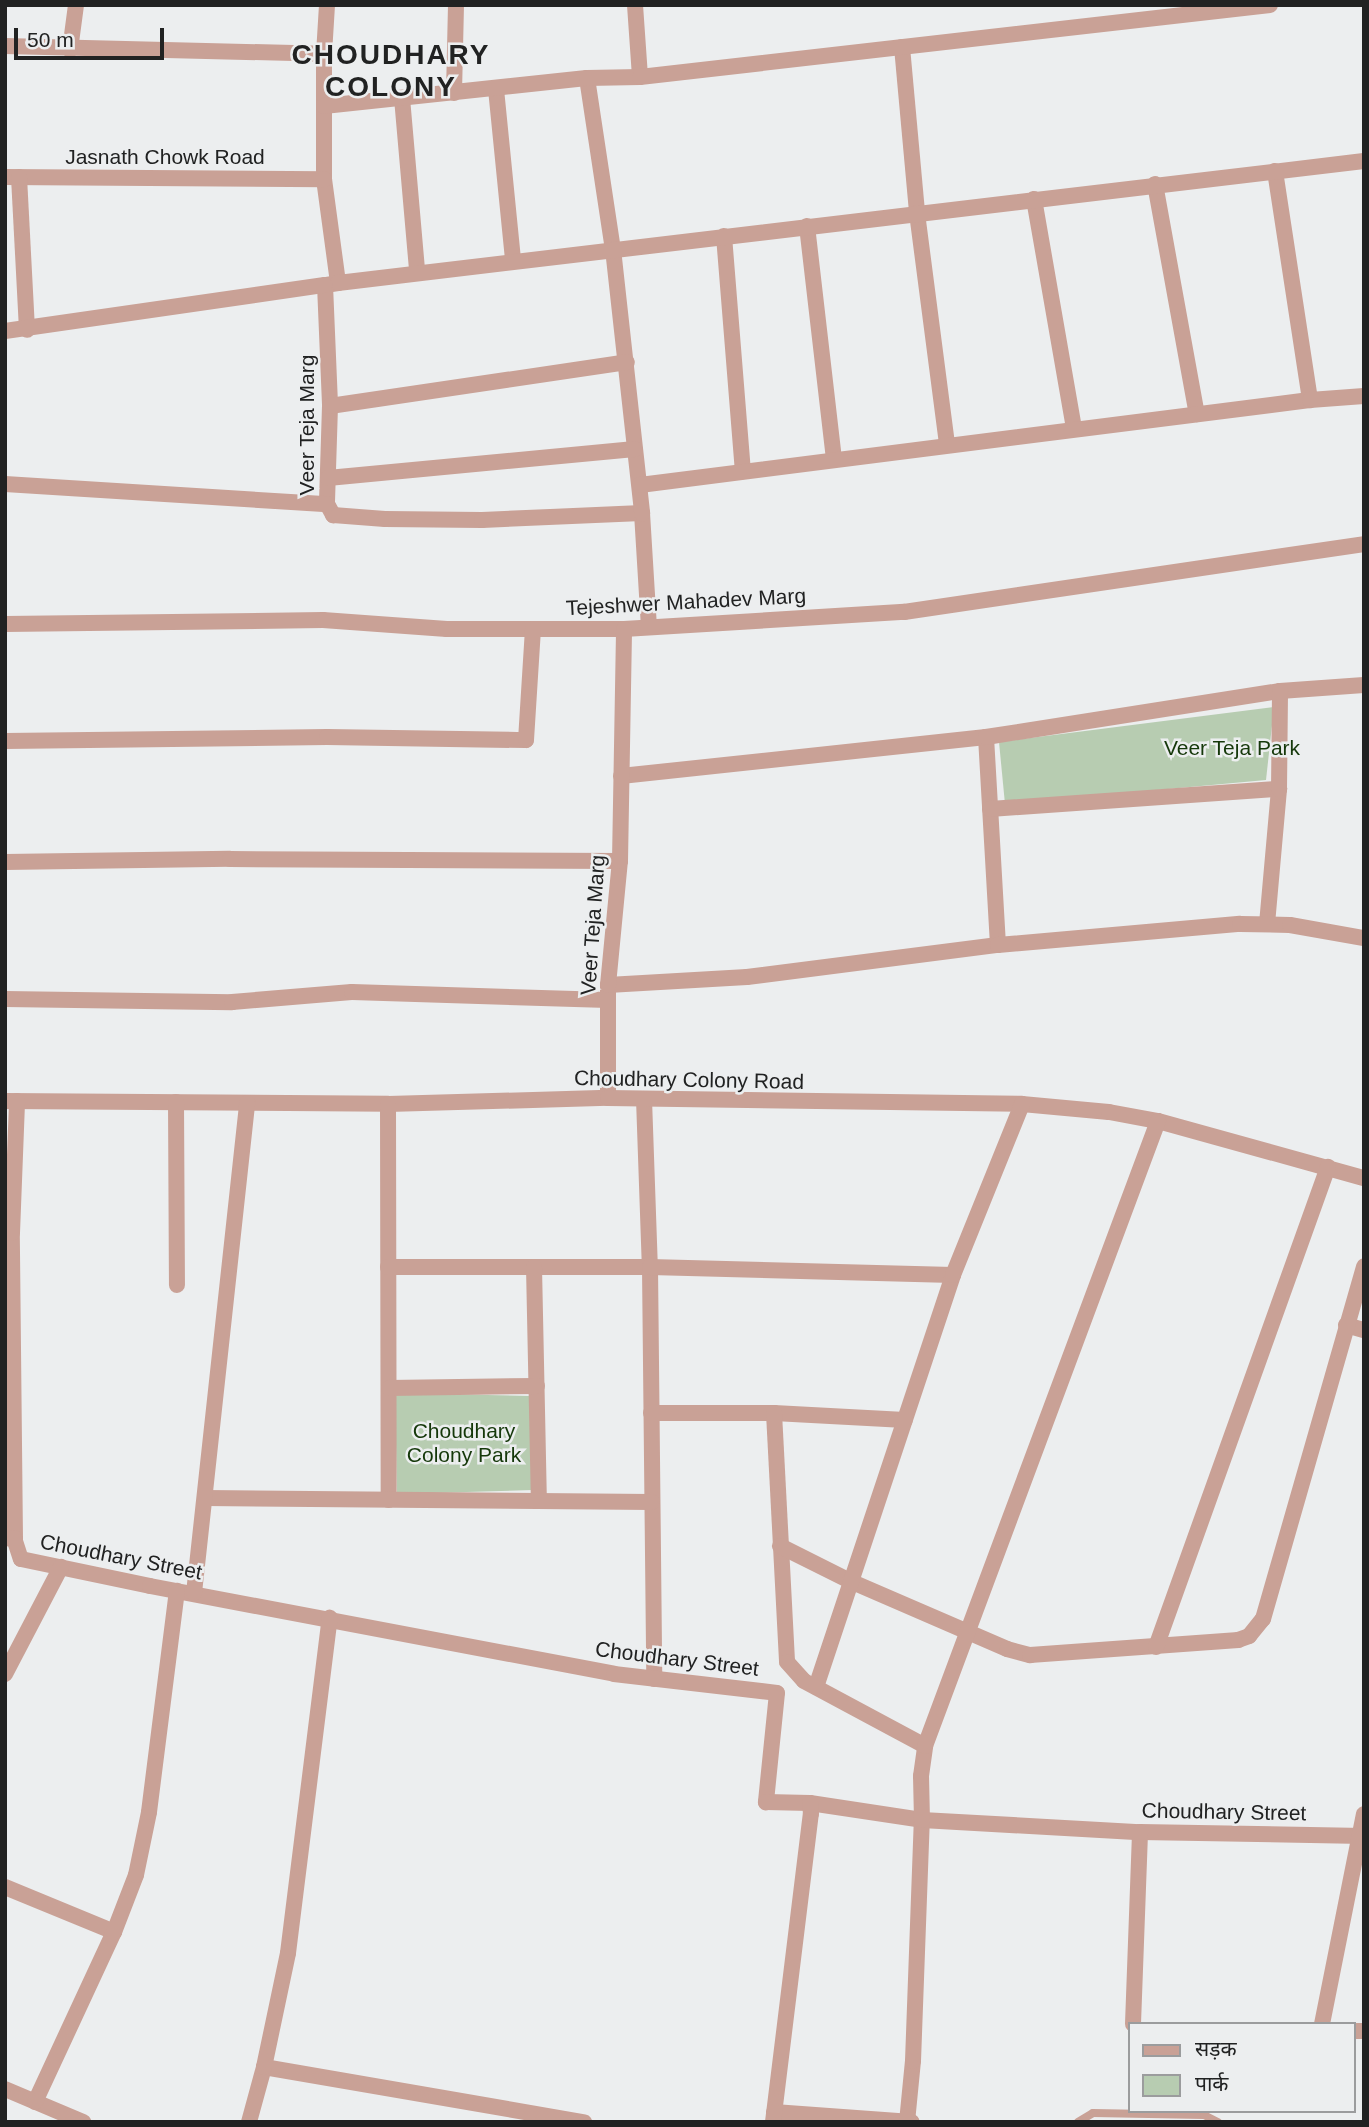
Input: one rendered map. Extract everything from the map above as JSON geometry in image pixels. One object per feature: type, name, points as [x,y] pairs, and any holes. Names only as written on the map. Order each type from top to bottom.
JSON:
[{"type":"street","points":[[70,50],[76,5]]},
{"type":"street","name":"Veer Teja Marg","points":[[327,5],[324,54],[324,179],[332,284],[327,504],[333,515],[385,519],[482,520],[642,513]]},
{"type":"street","points":[[454,93],[456,5]]},
{"type":"street","points":[[635,5],[640,77]]},
{"type":"street","points":[[1123,5],[1124,22]]},
{"type":"street","points":[[324,106],[587,78],[640,77],[1270,5]]},
{"type":"street","points":[[5,47],[324,54]]},
{"type":"street","points":[[902,47],[917,213],[947,445]]},
{"type":"street","points":[[587,78],[627,362],[640,485],[649,627]]},
{"type":"street","points":[[496,89],[513,260]]},
{"type":"street","points":[[402,98],[417,271]]},
{"type":"street","points":[[5,331],[27,330],[417,271],[1364,161]]},
{"type":"street","points":[[1275,171],[1310,400]]},
{"type":"street","points":[[12,177],[27,330]]},
{"type":"street","name":"Jasnath Chowk Road","points":[[12,177],[324,179]]},
{"type":"street","points":[[1155,184],[1197,414]]},
{"type":"street","points":[[1034,199],[1074,429]]},
{"type":"street","points":[[807,226],[834,459]]},
{"type":"street","points":[[724,236],[743,471]]},
{"type":"street","points":[[330,406],[627,362]]},
{"type":"street","points":[[640,485],[1074,429],[1310,400],[1364,396]]},
{"type":"street","points":[[328,478],[635,449]]},
{"type":"street","points":[[5,484],[327,504]]},
{"type":"street","name":"Tejeshwer Mahadev Marg","points":[[5,624],[324,620],[447,629],[624,629],[904,612],[1077,589],[1364,544]]},
{"type":"street","points":[[5,741],[327,737],[526,740],[533,629]]},
{"type":"street","name":"Veer Teja Marg","points":[[608,1098],[608,992],[620,861],[624,629]]},
{"type":"street","points":[[621,776],[986,737],[1280,691],[1364,685]]},
{"type":"street","points":[[1266,924],[1279,789],[1280,691]]},
{"type":"street","points":[[986,737],[998,945]]},
{"type":"street","points":[[990,808],[1279,789]]},
{"type":"street","points":[[5,862],[230,859],[620,861]]},
{"type":"street","points":[[5,999],[232,1002],[352,992],[608,992],[747,978],[998,945],[1240,923],[1266,924],[1364,938]]},
{"type":"street","name":"Choudhary Colony Road","points":[[11,1101],[387,1104],[608,1098],[1022,1104],[1109,1112],[1158,1121],[1364,1178]]},
{"type":"street","points":[[644,1099],[650,1267],[654,1679]]},
{"type":"street","points":[[10,1538],[11,1101]]},
{"type":"street","points":[[176,1102],[177,1284]]},
{"type":"street","points":[[194,1593],[247,1103]]},
{"type":"street","points":[[387,1104],[389,1500]]},
{"type":"street","points":[[816,1687],[953,1275],[1022,1104]]},
{"type":"street","points":[[810,1803],[811,1814],[773,2117],[909,2122],[922,1821],[920,1776],[925,1746],[1158,1121]]},
{"type":"street","points":[[1156,1647],[1328,1167]]},
{"type":"street","points":[[780,1546],[850,1581],[1030,1655],[1238,1640],[1249,1636],[1257,1628],[1364,1266]]},
{"type":"street","points":[[388,1267],[650,1267],[953,1275]]},
{"type":"street","points":[[534,1267],[539,1501]]},
{"type":"street","points":[[1346,1325],[1364,1329]]},
{"type":"street","points":[[389,1388],[537,1386]]},
{"type":"street","points":[[652,1413],[774,1413],[905,1420]]},
{"type":"street","points":[[774,1413],[788,1662],[793,1672],[816,1687],[925,1746]]},
{"type":"street","points":[[205,1498],[652,1502]]},
{"type":"street","name":"Choudhary Street","points":[[10,1538],[21,1559],[177,1591],[654,1679],[777,1693],[766,1802],[810,1803],[922,1821],[1140,1832],[1362,1836]]},
{"type":"street","points":[[5,1674],[61,1567]]},
{"type":"street","points":[[36,2102],[114,1932],[143,1846],[177,1591]]},
{"type":"street","points":[[249,2122],[264,2067],[288,1953],[330,1619]]},
{"type":"street","points":[[1322,2022],[1362,1836],[1364,1814]]},
{"type":"street","points":[[1133,2022],[1140,1832]]},
{"type":"street","points":[[5,1887],[114,1932]]},
{"type":"street","points":[[264,2067],[584,2122]]},
{"type":"street","points":[[5,2089],[83,2122]]},
{"type":"lane","points":[[1078,2122],[1093,2113],[1204,2115],[1218,2122]]},
{"type":"green space","name":"Veer Teja Park","points":[[1274,707],[1266,780],[1005,804],[999,742]]},
{"type":"green space","name":"Choudhary Colony Park","points":[[395,1393],[530,1396],[533,1490],[397,1494]]},
{"type":"district","name":"CHOUDHARY COLONY","points":[[391,71]]}]
